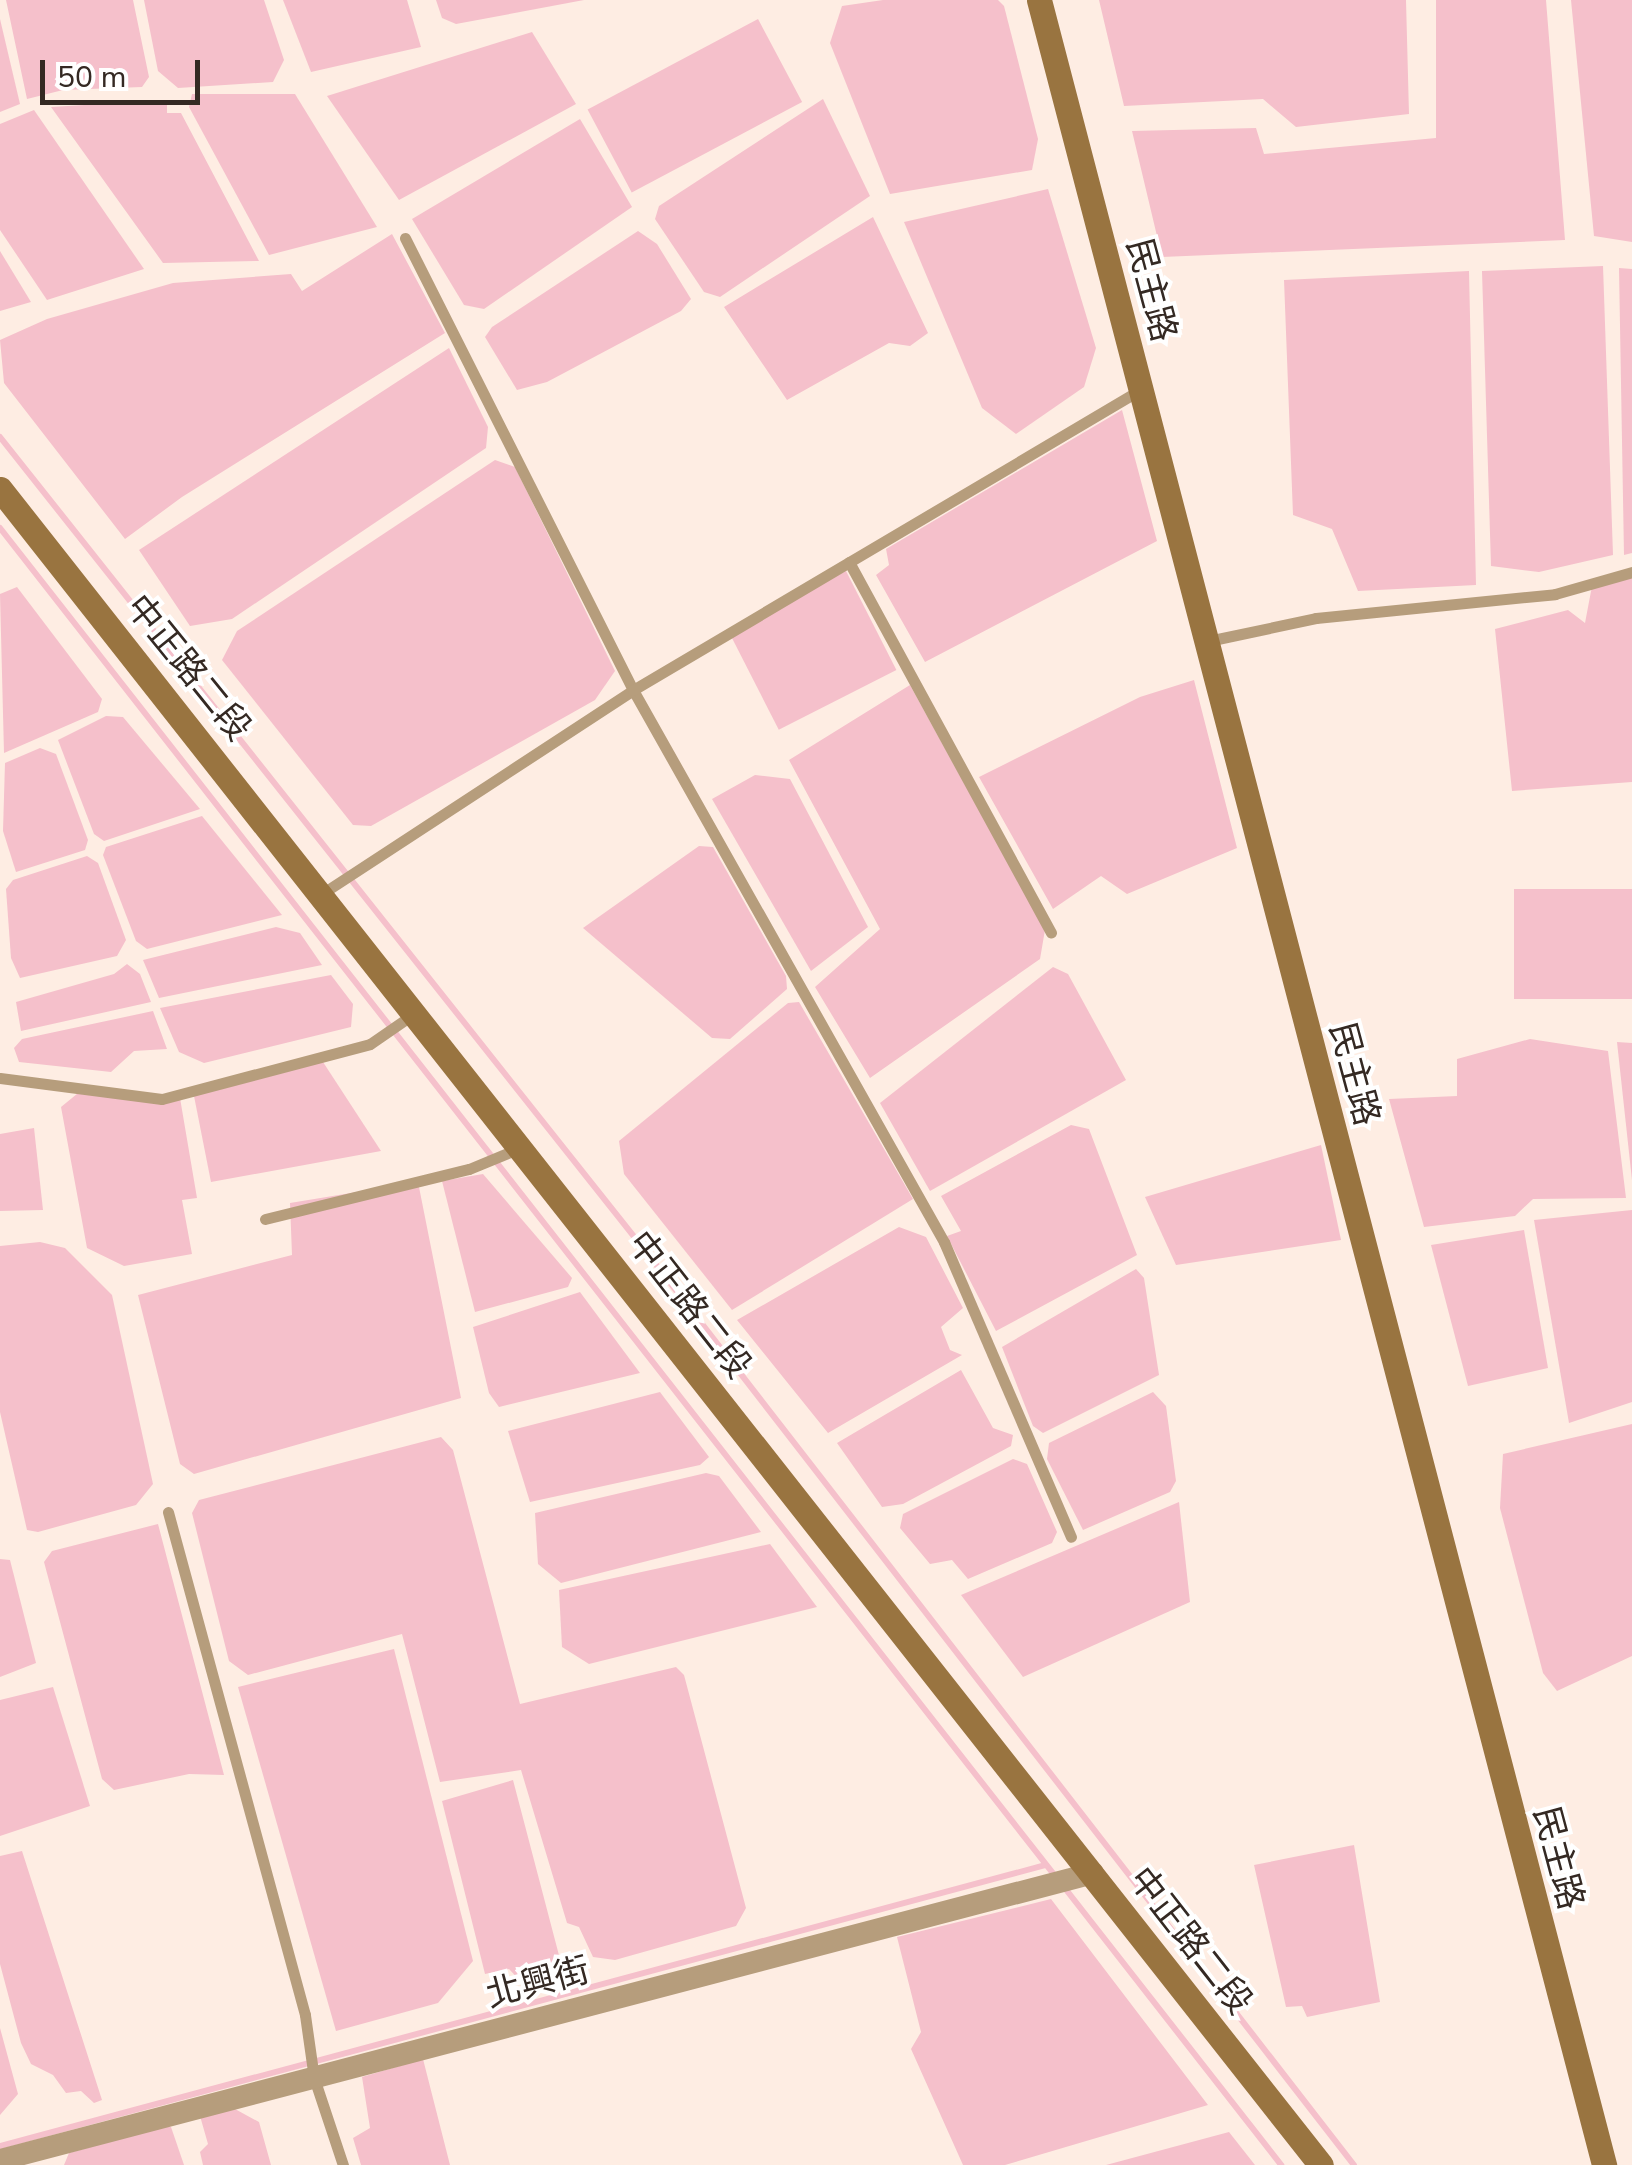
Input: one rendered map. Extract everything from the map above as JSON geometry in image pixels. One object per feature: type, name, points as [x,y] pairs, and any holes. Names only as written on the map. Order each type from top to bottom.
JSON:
[{"type":"street","name":"民主路","points":[[1039,0],[1604,2165]]},
{"type":"street","name":"中正路二段","points":[[0,489],[323,893],[1321,2165]]},
{"type":"street","name":"北興街","points":[[0,2160],[1093,1873]]},
{"type":"lane","points":[[405,238],[634,690],[944,1242],[1071,1537]]},
{"type":"lane","points":[[323,893],[634,690],[1140,390]]},
{"type":"lane","points":[[849,562],[1050,932]]},
{"type":"lane","points":[[1206,642],[1316,618],[1555,594],[1632,572]]},
{"type":"lane","points":[[0,1078],[162,1099],[370,1044],[415,1012]]},
{"type":"lane","points":[[266,1219],[468,1169],[520,1148]]},
{"type":"lane","points":[[168,1512],[305,2015],[314,2078],[343,2165]]},
{"type":"shaded area","points":[[6,0],[133,0],[149,77],[142,87],[63,90],[27,99]]},
{"type":"shaded area","points":[[144,0],[264,0],[284,60],[273,82],[178,88],[158,71]]},
{"type":"shaded area","points":[[283,0],[407,0],[421,47],[311,72]]},
{"type":"shaded area","points":[[436,0],[584,0],[456,24],[442,18]]},
{"type":"shaded area","points":[[883,0],[998,0],[1004,6],[1038,139],[1032,170],[890,194],[830,43],[842,6]]},
{"type":"shaded area","points":[[1099,0],[1406,0],[1409,114],[1296,127],[1263,99],[1124,106]]},
{"type":"shaded area","points":[[1436,0],[1546,0],[1565,240],[1162,257],[1132,131],[1256,128],[1264,154],[1436,138]]},
{"type":"shaded area","points":[[1571,0],[1632,0],[1632,242],[1594,236]]},
{"type":"shaded area","points":[[0,19],[20,104],[0,112]]},
{"type":"shaded area","points":[[758,19],[802,102],[632,193],[588,110]]},
{"type":"shaded area","points":[[532,32],[576,104],[399,200],[327,96]]},
{"type":"shaded area","points":[[192,94],[295,94],[377,227],[269,255],[189,107]]},
{"type":"shaded area","points":[[823,99],[870,196],[720,297],[704,292],[655,219],[659,206]]},
{"type":"shaded area","points":[[167,100],[167,113],[181,113],[259,261],[163,263],[51,107]]},
{"type":"shaded area","points":[[34,110],[144,269],[47,300],[0,230],[0,124]]},
{"type":"shaded area","points":[[580,119],[632,207],[484,309],[464,305],[412,219]]},
{"type":"shaded area","points":[[1048,189],[1096,348],[1084,387],[1016,434],[982,408],[904,222]]},
{"type":"shaded area","points":[[873,217],[928,333],[910,346],[889,343],[787,400],[724,307]]},
{"type":"shaded area","points":[[638,231],[657,244],[691,299],[681,311],[547,382],[517,390],[485,337],[492,327]]},
{"type":"shaded area","points":[[392,234],[445,333],[182,497],[125,539],[4,383],[0,340],[47,319],[173,283],[291,274],[302,291]]},
{"type":"shaded area","points":[[0,251],[31,302],[0,311]]},
{"type":"shaded area","points":[[1603,266],[1613,555],[1539,572],[1491,566],[1482,271]]},
{"type":"shaded area","points":[[1619,268],[1632,269],[1632,553],[1624,555]]},
{"type":"shaded area","points":[[1469,271],[1476,585],[1358,591],[1332,529],[1293,515],[1284,280]]},
{"type":"shaded area","points":[[449,348],[488,427],[486,448],[232,619],[190,626],[139,550]]},
{"type":"shaded area","points":[[1122,410],[1157,541],[925,662],[876,575],[889,565],[886,549]]},
{"type":"shaded area","points":[[495,460],[515,467],[615,671],[595,700],[371,826],[353,825],[222,660],[237,631]]},
{"type":"shaded area","points":[[846,571],[896,670],[779,730],[728,631]]},
{"type":"shaded area","points":[[1632,573],[1632,782],[1512,791],[1495,629],[1568,610],[1585,623],[1592,586]]},
{"type":"shaded area","points":[[17,587],[102,699],[98,712],[4,753],[0,594]]},
{"type":"shaded area","points":[[1194,680],[1237,848],[1127,894],[1101,876],[1053,909],[979,777],[1140,697]]},
{"type":"shaded area","points":[[910,685],[1045,930],[1040,959],[870,1078],[815,987],[880,929],[789,760]]},
{"type":"shaded area","points":[[106,716],[123,717],[200,809],[104,841],[94,834],[58,740]]},
{"type":"shaded area","points":[[40,748],[56,754],[88,840],[85,850],[16,872],[3,831],[5,763]]},
{"type":"shaded area","points":[[755,775],[790,779],[868,927],[811,971],[712,799]]},
{"type":"shaded area","points":[[202,816],[282,915],[147,949],[136,941],[103,855],[106,847]]},
{"type":"shaded area","points":[[699,846],[713,847],[786,976],[787,989],[730,1039],[712,1038],[583,928]]},
{"type":"shaded area","points":[[87,856],[98,863],[126,940],[117,956],[20,978],[11,958],[6,889],[13,880]]},
{"type":"shaded area","points":[[1514,889],[1632,889],[1632,999],[1514,999]]},
{"type":"shaded area","points":[[276,927],[300,933],[322,965],[159,998],[143,960]]},
{"type":"shaded area","points":[[127,964],[140,974],[151,1002],[21,1031],[16,1002],[114,974]]},
{"type":"shaded area","points":[[1053,967],[1068,974],[1126,1080],[930,1191],[880,1103]]},
{"type":"shaded area","points":[[331,975],[353,1004],[351,1027],[204,1063],[179,1052],[160,1008]]},
{"type":"shaded area","points":[[799,1002],[913,1199],[732,1310],[624,1174],[619,1141],[788,1003]]},
{"type":"shaded area","points":[[153,1011],[167,1049],[134,1051],[111,1072],[19,1062],[14,1048],[22,1039]]},
{"type":"shaded area","points":[[1530,1039],[1608,1051],[1626,1198],[1533,1199],[1515,1216],[1424,1227],[1389,1099],[1457,1096],[1457,1059]]},
{"type":"shaded area","points":[[1617,1042],[1632,1043],[1632,1180]]},
{"type":"shaded area","points":[[323,1062],[381,1151],[211,1182],[194,1096]]},
{"type":"shaded area","points":[[83,1089],[180,1098],[197,1198],[182,1200],[192,1254],[124,1266],[87,1248],[61,1107]]},
{"type":"shaded area","points":[[1071,1125],[1089,1129],[1137,1255],[996,1331],[947,1236],[961,1231],[941,1196]]},
{"type":"shaded area","points":[[34,1128],[43,1210],[0,1211],[0,1134]]},
{"type":"shaded area","points":[[1321,1145],[1341,1240],[1176,1265],[1145,1197]]},
{"type":"shaded area","points":[[483,1174],[572,1278],[568,1287],[475,1312],[442,1181]]},
{"type":"shaded area","points":[[418,1182],[461,1398],[194,1474],[180,1464],[138,1295],[292,1255],[290,1203]]},
{"type":"shaded area","points":[[1632,1210],[1632,1402],[1569,1423],[1534,1220]]},
{"type":"shaded area","points":[[899,1227],[926,1237],[963,1308],[941,1327],[950,1350],[962,1355],[828,1433],[737,1320]]},
{"type":"shaded area","points":[[1524,1230],[1548,1368],[1468,1386],[1431,1245]]},
{"type":"shaded area","points":[[40,1242],[65,1248],[112,1295],[153,1484],[136,1505],[38,1532],[27,1530],[0,1412],[0,1246]]},
{"type":"shaded area","points":[[1136,1269],[1144,1278],[1159,1375],[1043,1433],[1033,1426],[1002,1347]]},
{"type":"shaded area","points":[[580,1292],[640,1373],[499,1407],[489,1393],[473,1327]]},
{"type":"shaded area","points":[[961,1370],[993,1428],[1013,1435],[1011,1446],[903,1504],[882,1507],[837,1443]]},
{"type":"shaded area","points":[[660,1392],[709,1457],[700,1465],[530,1502],[508,1431]]},
{"type":"shaded area","points":[[1153,1392],[1166,1406],[1176,1481],[1170,1492],[1083,1530],[1047,1459],[1049,1443]]},
{"type":"shaded area","points":[[1632,1424],[1632,1656],[1557,1691],[1543,1673],[1500,1508],[1503,1454]]},
{"type":"shaded area","points":[[441,1437],[453,1450],[520,1704],[676,1667],[684,1675],[746,1908],[736,1926],[615,1960],[593,1957],[579,1927],[567,1923],[521,1770],[440,1782],[402,1634],[248,1675],[229,1661],[192,1513],[199,1500]]},
{"type":"shaded area","points":[[1013,1459],[1027,1464],[1057,1532],[1052,1543],[968,1579],[952,1560],[930,1564],[900,1528],[903,1514]]},
{"type":"shaded area","points":[[706,1473],[719,1476],[761,1532],[561,1583],[538,1564],[535,1513]]},
{"type":"shaded area","points":[[1179,1502],[1190,1602],[1023,1677],[961,1595]]},
{"type":"shaded area","points":[[158,1524],[224,1775],[189,1774],[114,1790],[102,1779],[44,1562],[52,1551]]},
{"type":"shaded area","points":[[770,1544],[817,1607],[589,1664],[562,1647],[559,1590]]},
{"type":"shaded area","points":[[0,1559],[10,1560],[36,1663],[0,1677]]},
{"type":"shaded area","points":[[394,1649],[473,1961],[438,2003],[336,2031],[238,1687]]},
{"type":"shaded area","points":[[53,1687],[90,1806],[0,1836],[0,1700]]},
{"type":"shaded area","points":[[513,1780],[566,1982],[563,1983],[556,1979],[527,1988],[509,1969],[485,1974],[442,1801]]},
{"type":"shaded area","points":[[1354,1845],[1380,2002],[1307,2017],[1302,2006],[1286,2007],[1254,1865]]},
{"type":"shaded area","points":[[22,1851],[102,2100],[94,2103],[81,2091],[66,2093],[53,2075],[31,2064],[21,2043],[0,1964],[0,1856]]},
{"type":"shaded area","points":[[1051,1899],[1208,2105],[1005,2165],[963,2165],[911,2049],[921,2032],[897,1937]]},
{"type":"shaded area","points":[[0,2028],[18,2094],[0,2115]]},
{"type":"shaded area","points":[[423,2059],[450,2165],[361,2165],[353,2138],[370,2128],[362,2077]]},
{"type":"shaded area","points":[[235,2109],[259,2122],[271,2165],[203,2165],[200,2152],[208,2144],[200,2116]]},
{"type":"shaded area","points":[[171,2127],[184,2165],[64,2165],[69,2153]]},
{"type":"shaded area","points":[[1229,2132],[1255,2165],[1106,2165]]},
{"type":"waterway","points":[[0,437],[647,1253],[1354,2165]]},
{"type":"waterway","points":[[0,528],[1056,1877]]},
{"type":"waterway","points":[[0,2146],[1046,1865]]},
{"type":"waterway","points":[[1064,1887],[1281,2165]]}]
